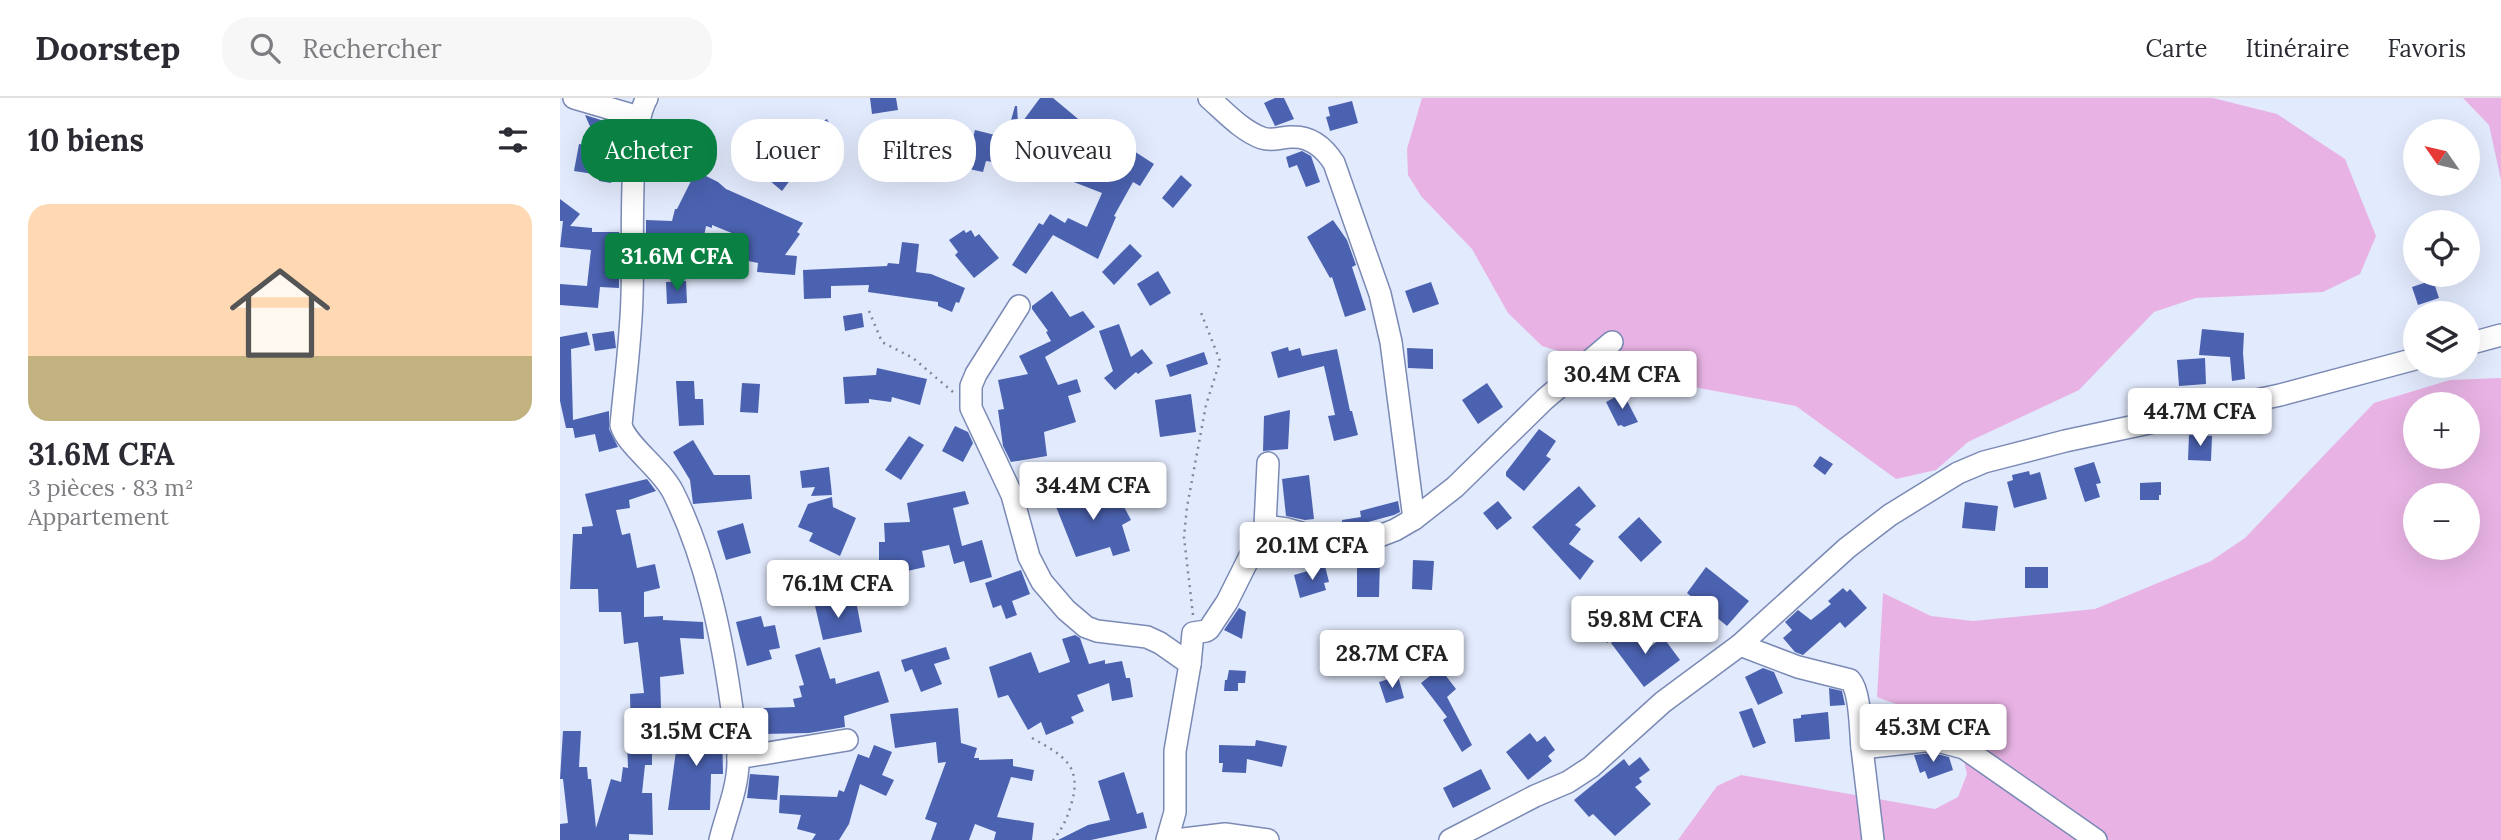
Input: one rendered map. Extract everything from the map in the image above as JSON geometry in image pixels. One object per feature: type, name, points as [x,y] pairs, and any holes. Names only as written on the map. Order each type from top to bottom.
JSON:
[{"type":"street","points":[[574,98],[643,108],[635,173],[632,300],[621,425],[628,439],[659,470],[673,490],[692,536],[712,606],[721,645],[738,758],[737,774],[720,840]]},
{"type":"street","points":[[1209,98],[1261,138],[1280,140],[1292,136],[1305,139],[1327,152],[1334,163],[1380,294],[1391,342],[1414,519]]},
{"type":"street","points":[[1019,306],[976,374],[971,386],[971,408],[1012,495],[1029,557],[1053,596],[1086,627],[1097,632],[1147,637],[1189,664]]},
{"type":"street","points":[[2480,341],[2501,335]]},
{"type":"street","points":[[1265,526],[1356,545],[1395,530],[1414,519],[1455,487],[1545,399],[1612,342]]},
{"type":"street","points":[[1450,840],[1578,777],[1663,702],[1740,645],[1847,548],[1890,515],[1958,473],[1984,462],[2065,441],[2280,395],[2403,362]]},
{"type":"street","points":[[1167,840],[1175,812],[1175,751],[1193,633],[1206,631],[1221,611],[1265,526],[1268,463]]},
{"type":"street","points":[[1740,645],[1798,667],[1850,680],[1854,685],[1873,840]]},
{"type":"street","points":[[738,758],[847,740]]},
{"type":"street","points":[[1862,748],[1934,740],[1964,748],[2096,840]]},
{"type":"street","points":[[1175,840],[1225,834],[1268,840]]},
{"type":"path","points":[[1193,633],[1185,527],[1200,436],[1220,360],[1200,310]]},
{"type":"path","points":[[869,311],[882,342],[913,358],[971,408]]},
{"type":"path","points":[[1032,738],[1067,761],[1075,774],[1076,788],[1065,825],[1054,840]]},
{"type":"shaded area","points":[[1422,98],[2213,98],[2277,114],[2345,159],[2376,236],[2360,274],[2323,292],[2196,298],[2154,312],[2079,390],[1968,442],[1936,470],[1896,479],[1796,406],[1656,380],[1542,346],[1508,313],[1472,249],[1421,196],[1408,175],[1407,149]]},
{"type":"shaded area","points":[[2463,98],[2501,98],[2501,180],[2489,125]]},
{"type":"shaded area","points":[[2501,378],[2501,840],[1678,840],[1717,786],[1741,775],[1935,809],[1958,797],[1967,774],[1956,726],[1877,697],[1883,593],[1931,616],[1973,621],[2095,609],[2211,561],[2245,538],[2374,403],[2403,394],[2403,469],[2480,469],[2480,392],[2410,392],[2450,380]]},
{"type":"building","points":[[870,98],[896,98],[898,110],[872,114]]},
{"type":"building","points":[[1040,98],[1053,98],[1078,119],[1024,119]]},
{"type":"building","points":[[1275,98],[1284,98],[1294,119],[1275,126],[1264,103]]},
{"type":"building","points":[[1352,101],[1358,123],[1330,131],[1326,117],[1330,116],[1328,107]]},
{"type":"building","points":[[1015,106],[1017,106],[1018,119],[1011,119]]},
{"type":"building","points":[[976,130],[990,134],[990,162],[986,161],[983,172],[976,170]]},
{"type":"building","points":[[581,144],[581,172],[574,171]]},
{"type":"building","points":[[1302,151],[1311,156],[1320,182],[1306,187],[1297,165],[1289,168],[1286,157]]},
{"type":"building","points":[[1136,152],[1154,164],[1140,186],[1133,182],[1136,182]]},
{"type":"building","points":[[1181,175],[1192,185],[1173,208],[1162,198]]},
{"type":"building","points":[[690,182],[717,182],[726,189],[803,223],[797,232],[800,234],[785,255],[797,256],[795,275],[757,272],[758,263],[734,258],[739,236],[712,225],[712,228],[706,226],[701,252],[672,247],[671,251],[646,250],[646,220],[672,221]]},
{"type":"building","points":[[771,182],[789,182],[782,191]]},
{"type":"building","points":[[1074,182],[1133,182],[1114,216],[1116,217],[1098,259],[1053,235],[1026,274],[1012,265],[1039,223],[1043,225],[1050,214],[1065,223],[1068,218],[1087,227],[1102,193]]},
{"type":"building","points":[[560,199],[580,214],[570,226],[592,228],[592,232],[619,232],[619,288],[600,287],[598,308],[560,305],[560,284],[587,286],[591,250],[560,247],[563,221],[560,221]]},
{"type":"building","points":[[1333,220],[1347,240],[1356,265],[1352,267],[1366,310],[1345,317],[1332,277],[1330,278],[1307,237]]},
{"type":"building","points":[[964,230],[966,233],[971,230],[975,237],[979,234],[999,258],[974,278],[955,255],[958,252],[949,240]]},
{"type":"building","points":[[902,242],[919,244],[916,272],[931,274],[965,288],[952,312],[938,306],[938,302],[868,292],[869,285],[831,286],[831,298],[804,299],[803,270],[899,264]]},
{"type":"building","points":[[1130,244],[1142,256],[1114,285],[1102,272]]},
{"type":"building","points":[[1158,271],[1171,293],[1150,306],[1137,284]]},
{"type":"building","points":[[686,281],[687,303],[667,304],[666,282]]},
{"type":"building","points":[[1431,282],[1439,304],[1413,313],[1405,291]]},
{"type":"building","points":[[2412,287],[2435,287],[2439,298],[2417,301]]},
{"type":"building","points":[[1052,291],[1070,317],[1083,311],[1095,327],[1045,357],[1058,385],[1077,379],[1081,392],[1068,396],[1076,422],[1044,432],[1047,456],[1011,462],[1003,446],[998,410],[1004,409],[998,380],[1028,374],[1019,356],[1051,341],[1046,332],[1048,331],[1032,306]]},
{"type":"building","points":[[862,313],[864,327],[845,331],[843,316]]},
{"type":"building","points":[[1119,324],[1131,357],[1142,349],[1153,363],[1138,374],[1136,372],[1115,390],[1104,378],[1113,371],[1099,331]]},
{"type":"building","points":[[2202,329],[2244,333],[2245,379],[2232,381],[2230,357],[2199,355]]},
{"type":"building","points":[[614,331],[616,348],[595,351],[592,334]]},
{"type":"building","points":[[587,332],[590,345],[571,349],[573,420],[609,411],[609,429],[618,447],[599,452],[595,434],[575,438],[573,428],[566,428],[560,401],[560,337]]},
{"type":"building","points":[[1288,347],[1289,351],[1300,348],[1302,356],[1337,349],[1358,435],[1334,441],[1328,416],[1335,415],[1324,366],[1278,378],[1271,352]]},
{"type":"building","points":[[1407,348],[1433,349],[1433,369],[1408,368]]},
{"type":"building","points":[[1204,352],[1208,364],[1170,377],[1166,365]]},
{"type":"building","points":[[2205,358],[2206,384],[2179,386],[2177,360]]},
{"type":"building","points":[[877,368],[927,379],[920,405],[892,397],[891,402],[869,399],[869,403],[845,404],[843,377],[876,375]]},
{"type":"building","points":[[676,381],[694,381],[695,399],[703,399],[704,425],[679,426]]},
{"type":"building","points":[[742,383],[760,384],[758,413],[740,412]]},
{"type":"building","points":[[1487,383],[1503,407],[1478,424],[1462,400]]},
{"type":"building","points":[[1623,393],[1638,422],[1624,427],[1618,426],[1606,402]]},
{"type":"building","points":[[1191,394],[1196,432],[1160,437],[1155,400]]},
{"type":"building","points":[[1290,410],[1288,449],[1263,451],[1264,416]]},
{"type":"building","points":[[955,426],[968,432],[973,443],[963,462],[942,451]]},
{"type":"building","points":[[1539,429],[1556,441],[1546,456],[1551,459],[1524,491],[1506,476],[1506,472]]},
{"type":"building","points":[[2189,435],[2212,436],[2211,461],[2188,460]]},
{"type":"building","points":[[909,436],[924,445],[901,480],[885,470]]},
{"type":"building","points":[[693,440],[714,475],[750,475],[752,499],[693,504],[690,480],[673,452]]},
{"type":"building","points":[[1820,456],[1833,464],[1825,475],[1813,466]]},
{"type":"building","points":[[2094,462],[2101,483],[2096,484],[2100,497],[2085,502],[2074,468]]},
{"type":"building","points":[[829,467],[832,495],[811,496],[815,487],[802,488],[800,471]]},
{"type":"building","points":[[2029,471],[2030,475],[2040,472],[2047,499],[2014,508],[2007,482],[2013,480],[2012,475]]},
{"type":"building","points":[[1309,475],[1314,519],[1286,516],[1282,479]]},
{"type":"building","points":[[647,479],[656,491],[629,500],[630,508],[616,510],[622,535],[630,533],[637,568],[655,564],[660,588],[644,592],[644,617],[663,616],[663,620],[703,622],[704,639],[680,638],[684,674],[660,677],[661,708],[674,708],[674,731],[652,732],[652,765],[645,765],[642,793],[652,793],[653,835],[629,834],[629,840],[560,840],[560,824],[568,823],[563,779],[560,779],[563,731],[581,731],[579,767],[587,767],[588,779],[591,779],[596,828],[611,779],[621,782],[623,767],[628,768],[627,738],[631,738],[630,694],[644,693],[638,642],[624,644],[621,612],[599,612],[598,589],[570,589],[573,534],[582,534],[582,527],[593,526],[585,494]]},
{"type":"building","points":[[1058,479],[1069,507],[1090,499],[1091,501],[1114,488],[1131,520],[1122,525],[1130,551],[1113,556],[1110,547],[1076,557],[1047,484]]},
{"type":"building","points":[[2161,482],[2159,500],[2140,500],[2140,483]]},
{"type":"building","points":[[1579,486],[1596,506],[1575,525],[1581,529],[1569,544],[1594,561],[1580,580],[1532,527]]},
{"type":"building","points":[[965,491],[969,504],[953,508],[962,546],[982,540],[992,577],[970,583],[964,561],[954,564],[949,545],[922,551],[925,567],[903,572],[879,572],[879,542],[885,542],[884,523],[910,522],[907,503]]},
{"type":"building","points":[[832,497],[833,507],[856,518],[840,556],[809,541],[813,533],[798,527],[808,504]]},
{"type":"building","points":[[1398,501],[1400,512],[1368,522],[1368,526],[1354,532],[1343,530],[1342,520],[1361,517],[1360,511]]},
{"type":"building","points":[[1498,501],[1512,518],[1497,530],[1483,513]]},
{"type":"building","points":[[1965,502],[1998,506],[1995,531],[1962,528]]},
{"type":"building","points":[[1639,517],[1662,542],[1641,562],[1618,537]]},
{"type":"building","points":[[743,523],[751,553],[726,560],[717,531]]},
{"type":"building","points":[[1357,560],[1380,560],[1379,597],[1357,597]]},
{"type":"building","points":[[1413,560],[1434,561],[1432,590],[1412,589]]},
{"type":"building","points":[[792,566],[798,593],[775,599],[769,572]]},
{"type":"building","points":[[1325,566],[1329,582],[1324,583],[1326,590],[1300,598],[1294,575]]},
{"type":"building","points":[[1706,567],[1749,601],[1727,626],[1687,593]]},
{"type":"building","points":[[2025,567],[2048,567],[2048,588],[2025,588]]},
{"type":"building","points":[[1021,570],[1030,594],[1012,601],[1017,615],[1006,619],[1001,605],[993,608],[985,583]]},
{"type":"building","points":[[1843,588],[1847,592],[1850,589],[1867,608],[1845,628],[1840,622],[1803,655],[1795,652],[1783,638],[1792,630],[1785,622],[1798,610],[1811,620],[1831,604],[1828,601]]},
{"type":"building","points":[[856,601],[862,632],[823,640],[815,606]]},
{"type":"building","points":[[1239,608],[1246,612],[1242,639],[1224,630]]},
{"type":"building","points":[[761,616],[764,627],[775,625],[780,648],[769,650],[772,659],[747,666],[736,622]]},
{"type":"building","points":[[1610,624],[1618,635],[1607,643],[1599,632]]},
{"type":"building","points":[[1633,625],[1650,647],[1663,637],[1680,660],[1644,687],[1611,643]]},
{"type":"building","points":[[1075,635],[1080,638],[1089,664],[1105,660],[1105,664],[1122,661],[1126,678],[1130,678],[1133,697],[1112,701],[1109,683],[1077,695],[1084,711],[1071,717],[1074,723],[1046,735],[1041,722],[1028,730],[1008,695],[998,698],[989,667],[1031,652],[1039,673],[1070,662],[1062,639]]},
{"type":"building","points":[[820,647],[830,679],[835,678],[836,684],[879,671],[889,702],[844,716],[845,727],[809,733],[764,734],[763,708],[795,707],[793,699],[802,697],[799,686],[804,685],[795,655]]},
{"type":"building","points":[[946,647],[950,659],[934,664],[942,684],[921,692],[912,669],[905,672],[901,660]]},
{"type":"building","points":[[1440,668],[1456,689],[1447,697],[1472,745],[1462,752],[1443,720],[1447,717],[1421,683]]},
{"type":"building","points":[[1763,668],[1774,672],[1783,693],[1758,705],[1745,677]]},
{"type":"building","points":[[1229,670],[1246,671],[1245,683],[1238,683],[1238,691],[1224,691]]},
{"type":"building","points":[[1398,676],[1404,698],[1386,703],[1379,682]]},
{"type":"building","points":[[1829,688],[1842,691],[1845,705],[1830,706]]},
{"type":"building","points":[[958,708],[961,743],[977,748],[974,758],[1013,759],[1013,766],[1034,770],[1032,781],[1011,777],[997,817],[1034,823],[1032,840],[994,840],[996,832],[975,824],[969,840],[931,840],[937,823],[925,819],[946,762],[938,763],[936,742],[895,748],[890,714]]},
{"type":"building","points":[[1752,708],[1766,743],[1753,748],[1739,712]]},
{"type":"building","points":[[1828,712],[1830,739],[1795,742],[1793,719],[1801,718],[1801,715]]},
{"type":"building","points":[[679,729],[722,729],[723,774],[711,774],[710,810],[668,810]]},
{"type":"building","points":[[1530,733],[1537,742],[1545,736],[1555,750],[1548,756],[1552,761],[1528,780],[1506,752]]},
{"type":"building","points":[[1256,740],[1287,746],[1282,767],[1247,759],[1246,773],[1222,772],[1219,745],[1255,746]]},
{"type":"building","points":[[874,745],[892,752],[882,775],[894,780],[886,796],[860,784],[849,824],[839,840],[812,840],[816,834],[797,829],[801,815],[779,813],[780,795],[837,797],[839,790],[844,792],[858,754],[869,758]]},
{"type":"building","points":[[1933,753],[1949,757],[1953,770],[1928,779],[1925,771],[1920,773],[1914,755]]},
{"type":"building","points":[[1640,757],[1650,770],[1639,778],[1642,782],[1635,787],[1651,804],[1615,836],[1593,814],[1589,817],[1574,800],[1624,759],[1629,766]]},
{"type":"building","points":[[1481,769],[1491,789],[1453,808],[1443,788]]},
{"type":"building","points":[[1124,772],[1137,814],[1143,812],[1147,828],[1091,840],[1058,840],[1088,825],[1110,820],[1098,781]]},
{"type":"building","points":[[750,774],[779,776],[777,800],[747,798]]}]
